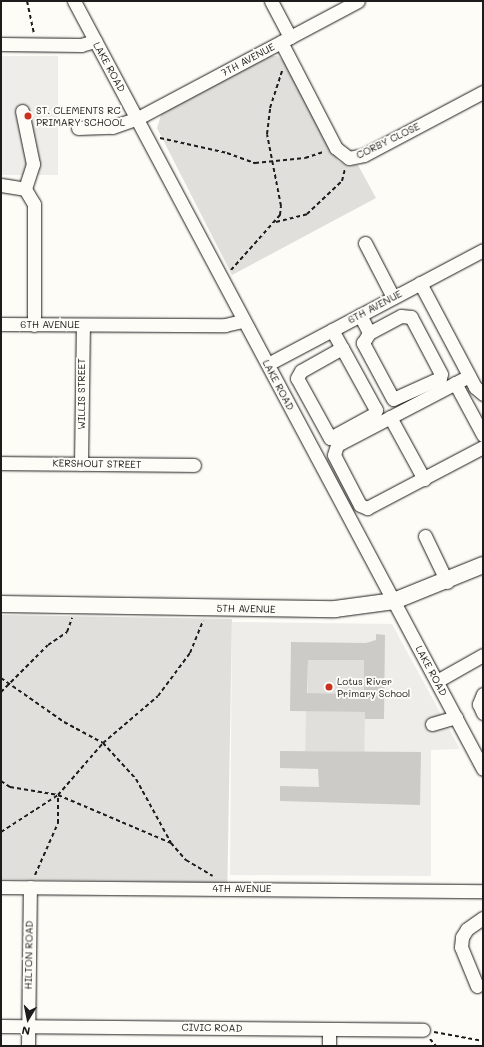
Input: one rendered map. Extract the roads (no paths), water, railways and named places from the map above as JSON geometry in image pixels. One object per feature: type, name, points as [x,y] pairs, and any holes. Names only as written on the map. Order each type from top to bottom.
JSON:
[{"type":"main road","name":"5TH AVENUE","points":[[1,604],[335,609],[394,601],[447,582],[483,565]]},
{"type":"street","name":"LAKE ROAD","points":[[74,1],[138,118],[243,321],[268,364],[483,768]]},
{"type":"street","name":"CORBY CLOSE","points":[[271,1],[291,61],[336,148],[349,158],[364,155],[483,92]]},
{"type":"street","name":"7TH AVENUE","points":[[78,128],[112,127],[138,118],[358,1]]},
{"type":"street","points":[[1,44],[81,45],[95,41]]},
{"type":"street","points":[[22,111],[33,164],[25,189],[34,204],[34,325]]},
{"type":"street","points":[[1,185],[25,189]]},
{"type":"street","points":[[366,243],[393,297]]},
{"type":"street","name":"6TH AVENUE","points":[[268,364],[483,250]]},
{"type":"street","points":[[420,283],[469,376],[483,394]]},
{"type":"street","points":[[360,315],[369,333]]},
{"type":"street","points":[[401,316],[411,317],[441,374],[440,378],[394,400],[363,343],[369,333],[401,316]]},
{"type":"street","name":"6TH AVENUE","points":[[1,324],[225,325],[243,321]]},
{"type":"street","name":"WILLIS STREET","points":[[82,464],[83,325]]},
{"type":"street","points":[[332,330],[342,348],[376,410],[374,414],[330,438],[297,378],[300,371],[342,348]]},
{"type":"street","points":[[469,376],[337,445],[334,457],[364,508],[424,479],[483,447]]},
{"type":"street","points":[[455,383],[483,435]]},
{"type":"street","points":[[390,417],[424,479]]},
{"type":"street","name":"KERSHOUT STREET","points":[[1,463],[194,465]]},
{"type":"street","points":[[425,536],[447,582]]},
{"type":"street","points":[[437,682],[483,655]]},
{"type":"street","points":[[483,694],[479,704],[483,713]]},
{"type":"street","points":[[432,724],[456,717]]},
{"type":"street","name":"4TH AVENUE","points":[[1,887],[483,891]]},
{"type":"street","name":"HILTON ROAD","points":[[28,1046],[30,887]]},
{"type":"street","points":[[477,986],[461,947],[462,938],[467,929],[483,918]]},
{"type":"street","name":"CIVIC ROAD","points":[[1,1026],[423,1030]]},
{"type":"street","points":[[329,1030],[329,1046]]},
{"type":"place","name":"ST. CLEMENTS RC PRIMARY SCHOOL","points":[[28,116]]},
{"type":"place","name":"Lotus River Primary School","points":[[329,687]]}]
